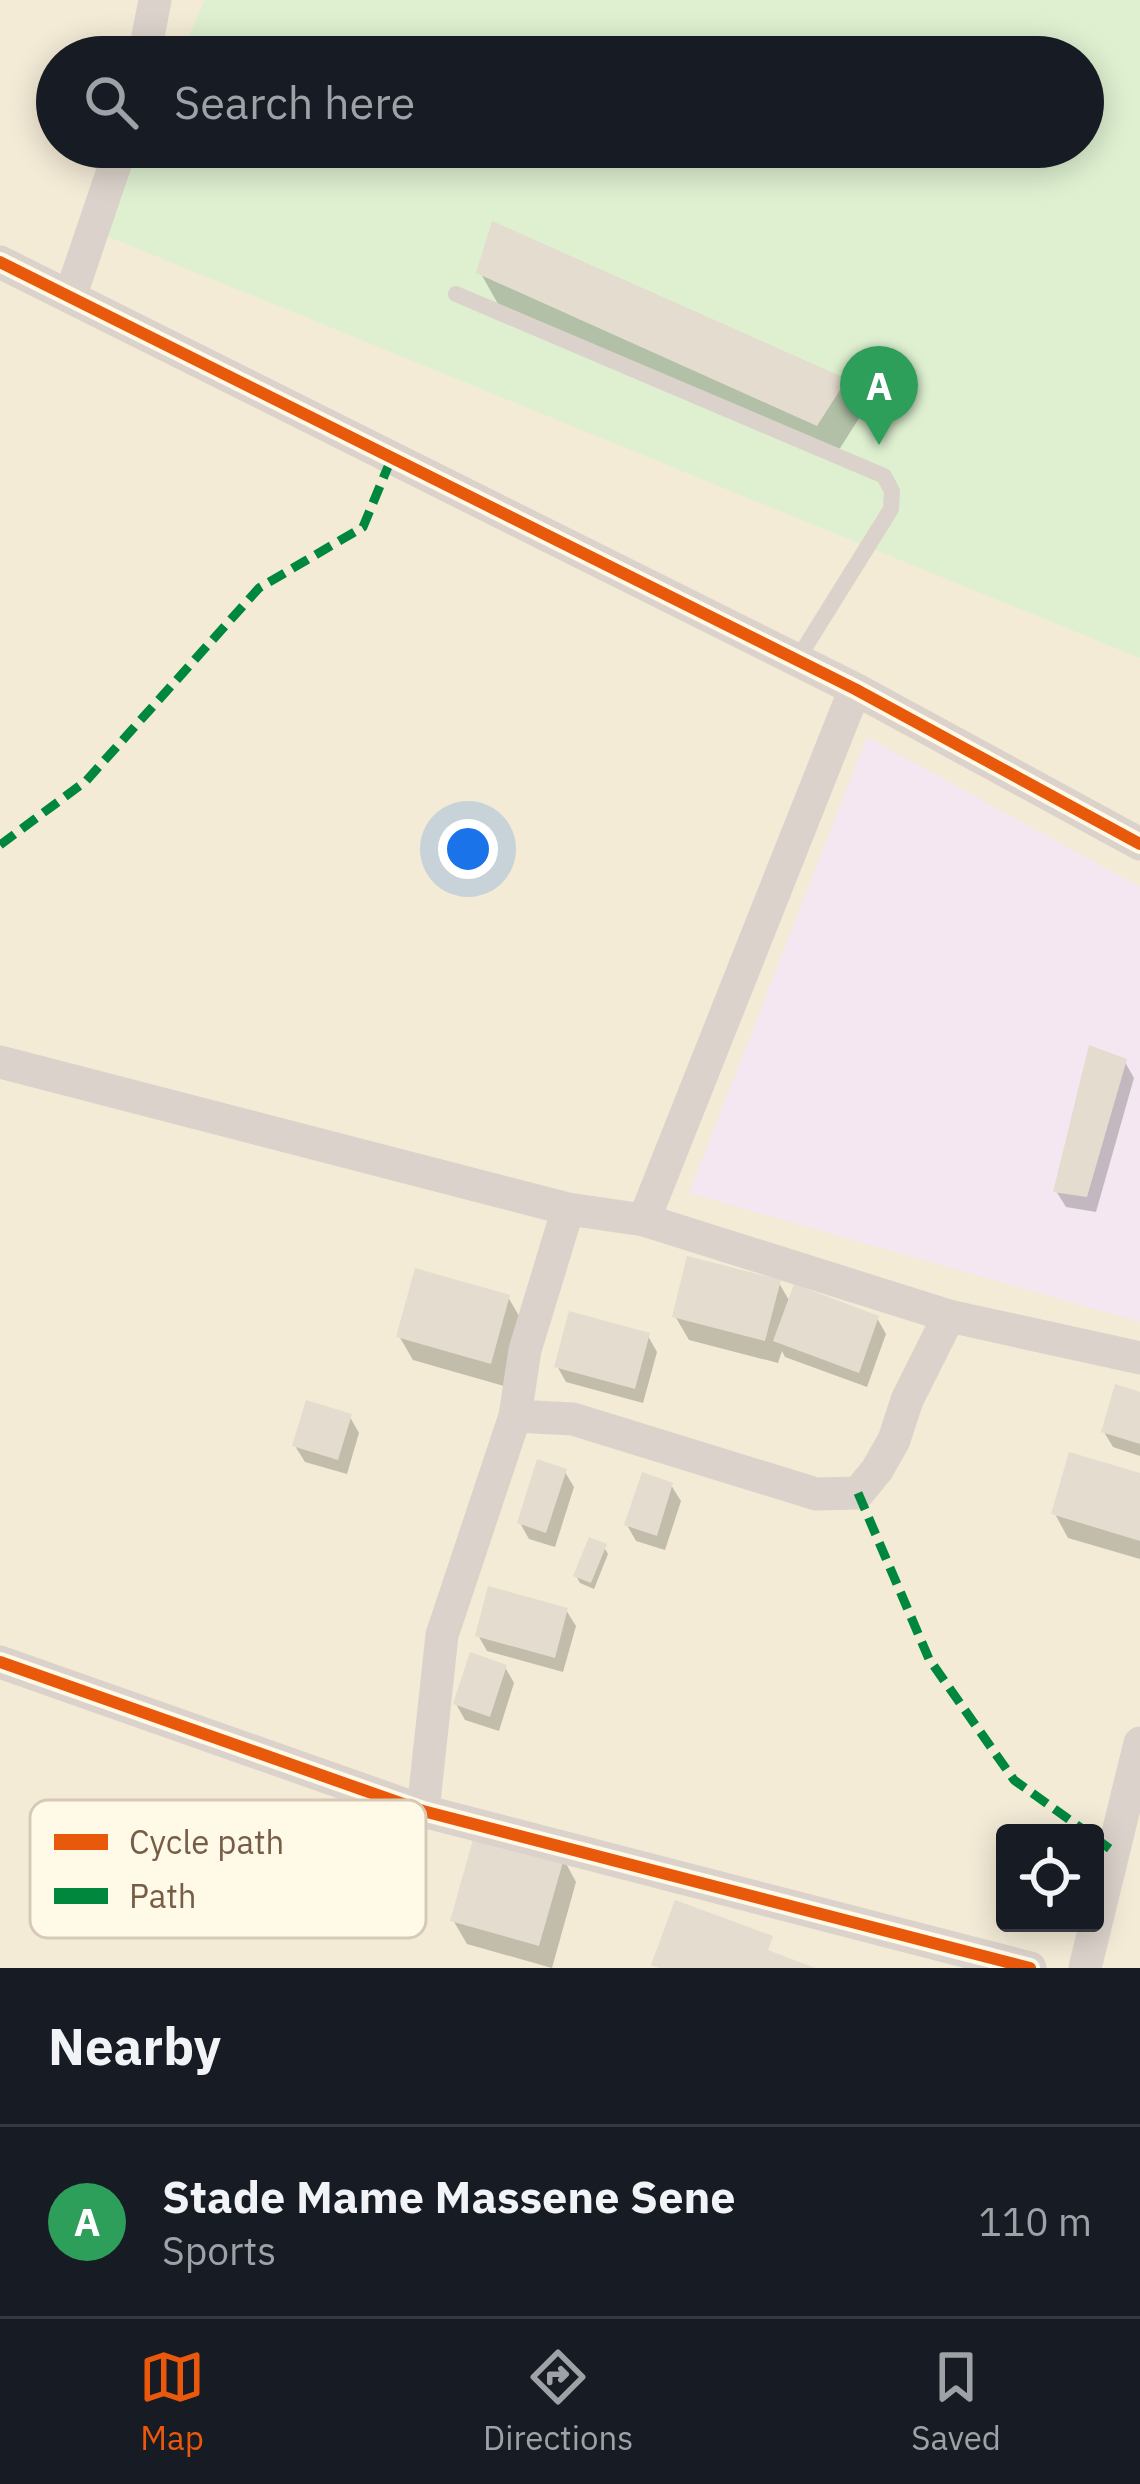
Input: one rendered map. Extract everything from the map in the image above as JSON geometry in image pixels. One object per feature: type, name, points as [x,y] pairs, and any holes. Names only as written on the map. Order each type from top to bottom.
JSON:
[{"type":"street","points":[[148,36],[155,0]]},
{"type":"street","points":[[70,297],[114,168]]},
{"type":"street","points":[[0,262],[855,689],[1140,844]]},
{"type":"street","points":[[644,1220],[855,689]]},
{"type":"street","points":[[0,1062],[568,1209],[644,1220],[949,1316],[1140,1358]]},
{"type":"street","points":[[424,1800],[442,1634],[515,1416],[525,1350],[568,1209]]},
{"type":"street","points":[[515,1416],[573,1420],[816,1495],[858,1493],[894,1440],[907,1400],[949,1316]]},
{"type":"street","points":[[0,1662],[392,1800]]},
{"type":"street","points":[[1085,1968],[1140,1743]]},
{"type":"street","points":[[426,1812],[744,1892],[951,1959],[1030,1968]]},
{"type":"lane","points":[[456,295],[884,476],[892,491],[892,509],[797,660]]},
{"type":"shaded area","points":[[0,0],[1140,0],[1140,1968],[0,1968]]},
{"type":"shaded area","points":[[867,737],[1140,887],[1140,1322],[689,1193]]},
{"type":"green space","points":[[205,0],[1140,0],[1140,658],[97,232],[127,168],[1104,168],[1104,36],[189,36]]},
{"type":"building","points":[[492,221],[847,379],[817,426],[476,273]]},
{"type":"building","points":[[1089,1045],[1127,1059],[1087,1197],[1053,1192]]},
{"type":"building","points":[[687,1256],[781,1280],[765,1341],[672,1317]]},
{"type":"building","points":[[415,1268],[510,1295],[491,1364],[396,1337]]},
{"type":"building","points":[[794,1284],[879,1316],[859,1373],[773,1341]]},
{"type":"building","points":[[569,1311],[650,1333],[635,1389],[554,1367]]},
{"type":"building","points":[[1115,1384],[1140,1392],[1140,1444],[1101,1432]]},
{"type":"building","points":[[306,1400],[352,1414],[338,1460],[292,1446]]},
{"type":"building","points":[[1069,1452],[1140,1473],[1140,1541],[1051,1514]]},
{"type":"building","points":[[537,1459],[567,1469],[546,1533],[517,1523]]},
{"type":"building","points":[[642,1472],[673,1483],[657,1536],[624,1525]]},
{"type":"building","points":[[589,1537],[607,1544],[591,1583],[573,1576]]},
{"type":"building","points":[[488,1586],[568,1608],[555,1658],[475,1636]]},
{"type":"building","points":[[470,1652],[507,1665],[490,1717],[453,1704]]},
{"type":"building","points":[[476,1829],[565,1855],[539,1946],[450,1921]]},
{"type":"building","points":[[675,1900],[773,1936],[768,1950],[815,1968],[651,1965]]},
{"type":"marked path","points":[[0,845],[86,781],[259,588],[363,527],[392,457]]},
{"type":"marked path","points":[[858,1493],[929,1659],[1014,1780],[1075,1824]]},
{"type":"marked path","points":[[1104,1844],[1113,1851]]},
{"type":"cycle path","points":[[0,262],[855,689],[1140,844]]},
{"type":"cycle path","points":[[0,1662],[392,1800]]},
{"type":"cycle path","points":[[426,1812],[1030,1968]]},
{"type":"place","name":"Stade Mame Massene Sene","points":[[879,445]]}]
